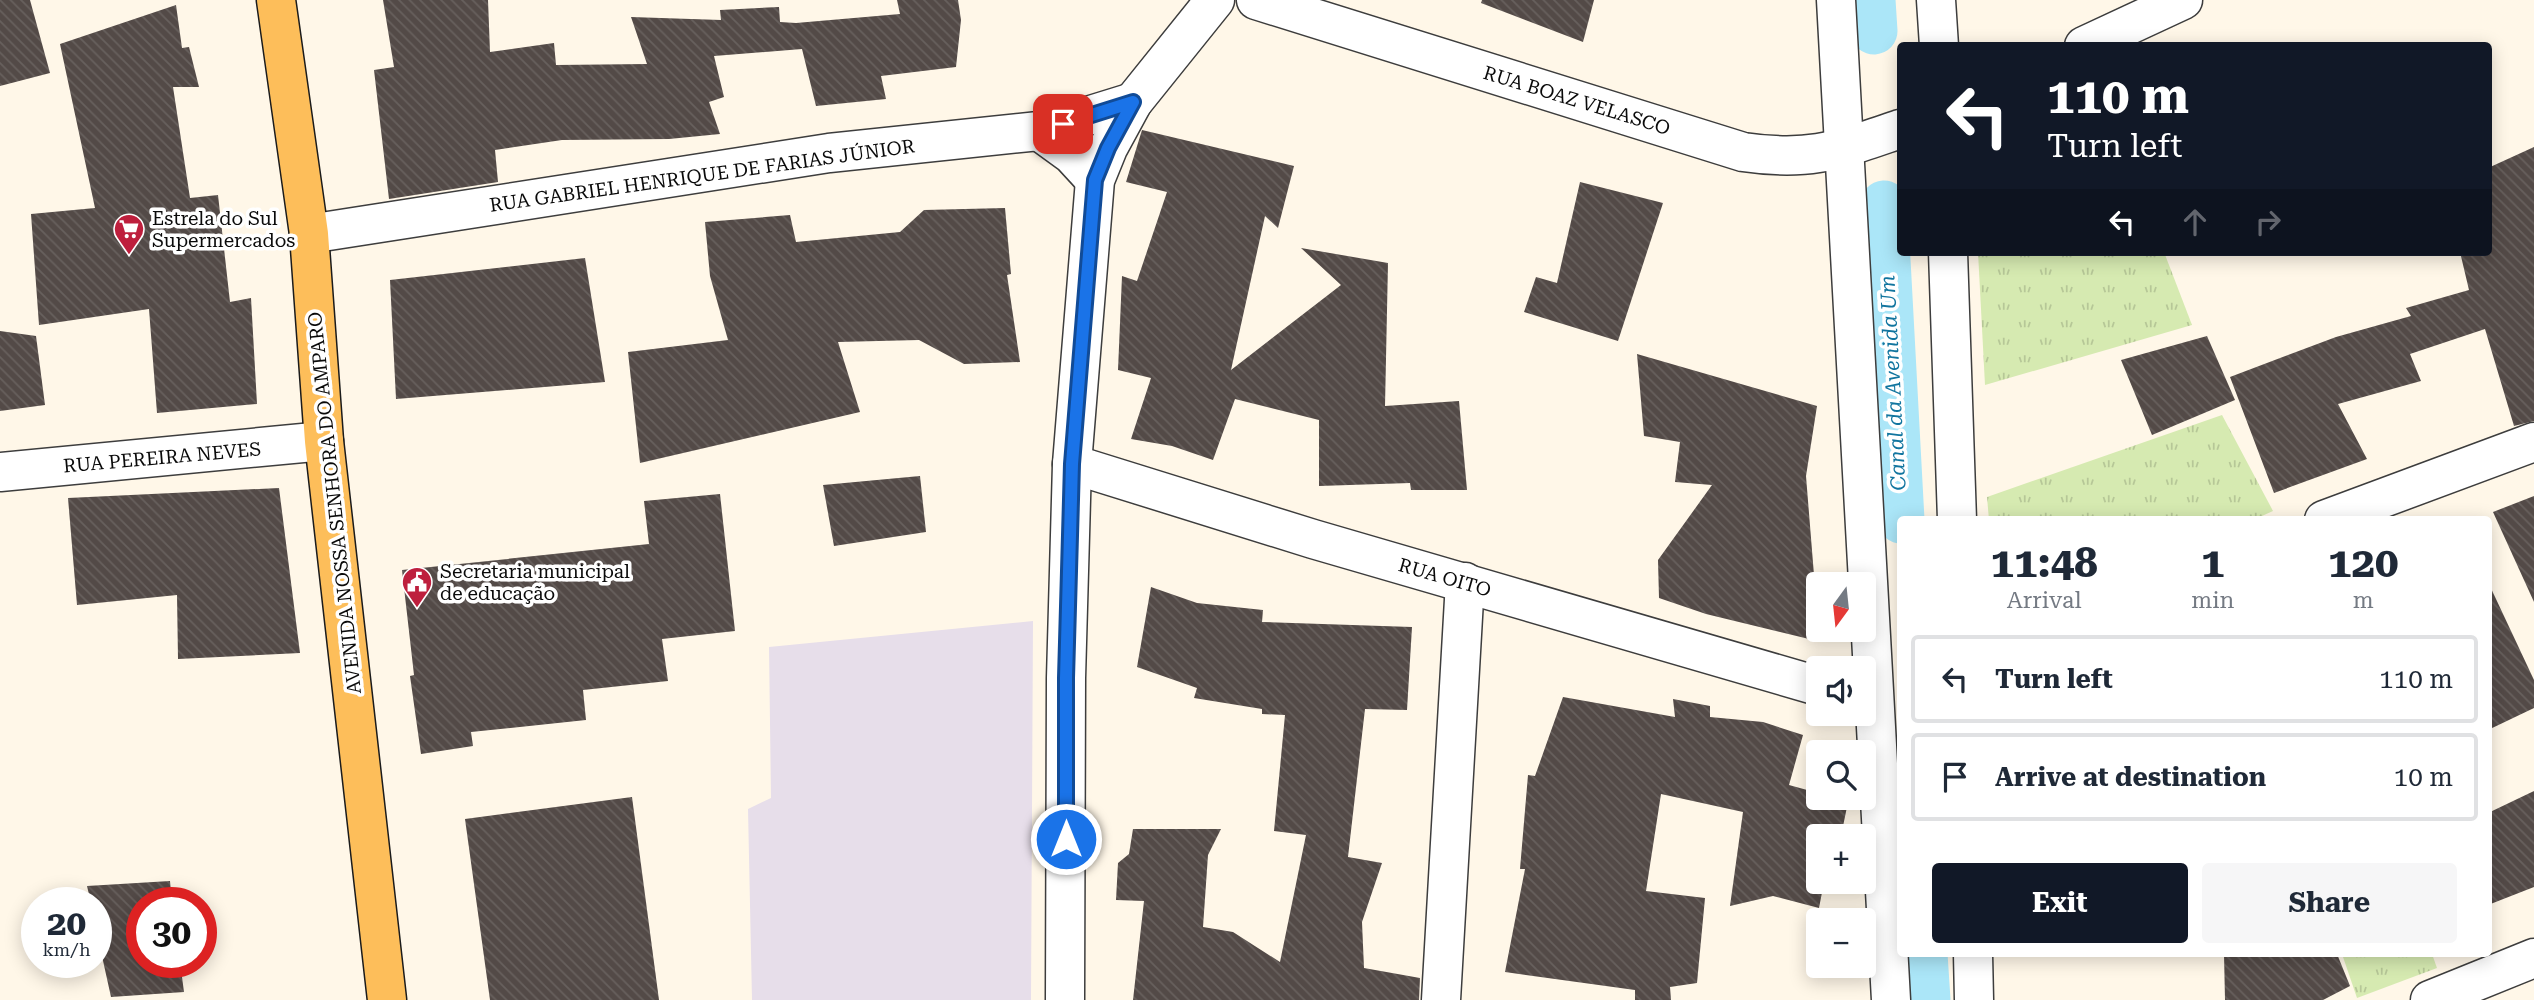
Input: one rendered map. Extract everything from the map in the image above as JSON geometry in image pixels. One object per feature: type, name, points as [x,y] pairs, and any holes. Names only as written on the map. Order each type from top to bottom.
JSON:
[{"type":"main road","name":"AVENIDA NOSSA SENHORA DO AMPARO","points":[[275,2],[309,234],[324,441],[387,1000]]},
{"type":"street","points":[[1065,1000],[1066,678],[1072,464],[1095,180],[1108,148],[1133,102],[1216,0]]},
{"type":"street","name":"RUA BOAZ VELASCO","points":[[1256,0],[1743,152],[1804,157],[1842,149],[1891,132]]},
{"type":"street","points":[[1836,0],[1866,656]]},
{"type":"street","points":[[1936,0],[1939,42]]},
{"type":"street","points":[[2093,42],[2183,0]]},
{"type":"street","name":"RUA GABRIEL HENRIQUE DE FARIAS JÚNIOR","points":[[309,234],[829,153],[1039,131],[1133,102]]},
{"type":"street","points":[[1039,131],[1072,155],[1095,180]]},
{"type":"street","points":[[1948,256],[1956,516]]},
{"type":"street","name":"RUA PEREIRA NEVES","points":[[0,472],[324,441]]},
{"type":"street","points":[[2335,516],[2534,442]]},
{"type":"street","name":"RUA OITO","points":[[1072,464],[1313,539],[1806,682]]},
{"type":"street","points":[[1441,1000],[1465,582]]},
{"type":"street","points":[[1870,726],[1891,1000]]},
{"type":"street","points":[[1973,957],[1974,1000]]},
{"type":"street","points":[[2430,1000],[2534,958]]},
{"type":"shaded area","points":[[1033,621],[1031,1000],[752,1000],[748,809],[771,798],[769,647]]},
{"type":"green space","points":[[1978,256],[2166,256],[2192,325],[1985,385]]},
{"type":"green space","points":[[2222,415],[2273,511],[2262,516],[1989,516],[1987,497]]},
{"type":"green space","points":[[2343,957],[2433,957],[2437,968],[2357,998]]},
{"type":"building","points":[[0,0],[30,0],[50,73],[0,86]]},
{"type":"building","points":[[383,0],[488,0],[490,52],[554,43],[556,65],[647,64],[631,17],[721,20],[720,10],[779,7],[780,22],[796,23],[900,14],[897,0],[958,0],[961,20],[956,67],[881,76],[886,99],[816,106],[802,49],[714,56],[724,97],[709,102],[720,134],[669,139],[562,140],[495,150],[498,182],[389,199],[374,70],[394,67]]},
{"type":"building","points":[[1482,0],[1594,0],[1583,42],[1481,3]]},
{"type":"building","points":[[176,5],[182,48],[189,47],[199,87],[173,87],[190,198],[218,195],[230,302],[251,298],[257,404],[157,413],[149,309],[39,325],[31,214],[95,208],[60,44]]},
{"type":"building","points":[[1142,130],[1294,166],[1278,228],[1265,216],[1231,370],[1341,285],[1301,248],[1388,263],[1385,406],[1459,401],[1467,490],[1411,490],[1410,483],[1319,486],[1319,420],[1235,399],[1213,460],[1172,446],[1131,439],[1151,378],[1118,370],[1122,276],[1137,281],[1167,192],[1126,182]]},
{"type":"building","points":[[2534,147],[2534,421],[2514,426],[2485,329],[2410,354],[2421,381],[2338,404],[2367,459],[2274,493],[2230,377],[2336,337],[2411,316],[2406,308],[2469,290],[2461,256],[2492,256],[2492,166]]},
{"type":"building","points":[[1580,182],[1663,203],[1618,341],[1524,312],[1536,277],[1557,283]]},
{"type":"building","points":[[1005,208],[1011,274],[1007,275],[1020,362],[964,364],[919,340],[838,342],[860,412],[640,463],[628,352],[728,340],[710,276],[705,222],[790,215],[796,242],[900,232],[924,210]]},
{"type":"building","points":[[585,258],[605,382],[396,399],[390,280]]},
{"type":"building","points":[[0,331],[36,336],[45,405],[0,411]]},
{"type":"building","points":[[2207,336],[2235,400],[2152,435],[2121,360]]},
{"type":"building","points":[[1637,354],[1817,406],[1806,476],[1814,572],[1806,572],[1806,638],[1706,614],[1659,598],[1658,560],[1712,485],[1675,482],[1680,442],[1644,436]]},
{"type":"building","points":[[920,476],[926,532],[834,546],[823,485]]},
{"type":"building","points":[[279,488],[300,653],[178,659],[177,595],[77,605],[68,498]]},
{"type":"building","points":[[720,494],[735,631],[662,639],[668,681],[583,690],[586,720],[471,732],[473,746],[421,754],[410,676],[414,675],[402,570],[649,544],[644,501]]},
{"type":"building","points":[[2534,496],[2534,602],[2493,512]]},
{"type":"building","points":[[1151,587],[1197,603],[1263,610],[1262,622],[1412,627],[1407,710],[1365,709],[1348,857],[1382,863],[1362,922],[1364,968],[1420,978],[1419,1000],[1133,1000],[1144,901],[1116,900],[1118,863],[1129,854],[1133,829],[1221,829],[1208,855],[1203,927],[1233,932],[1280,962],[1306,835],[1274,831],[1285,715],[1262,714],[1262,709],[1194,698],[1197,688],[1137,667]]},
{"type":"building","points":[[2492,591],[2534,680],[2534,708],[2492,728]]},
{"type":"building","points":[[1563,697],[1675,717],[1673,699],[1710,706],[1710,717],[1763,722],[1803,735],[1789,785],[1806,790],[1806,810],[1846,810],[1843,824],[1806,824],[1806,894],[1822,894],[1819,908],[1773,896],[1730,906],[1743,812],[1661,794],[1646,891],[1705,898],[1697,983],[1670,987],[1671,1000],[1635,1000],[1635,990],[1505,972],[1525,869],[1520,869],[1528,775],[1535,776]]},
{"type":"building","points":[[2534,791],[2534,887],[2492,903],[2492,811]]},
{"type":"building","points":[[632,797],[659,1000],[490,1000],[465,819]]},
{"type":"building","points":[[170,881],[171,887],[126,887],[126,978],[182,978],[184,992],[111,997],[107,978],[112,978],[112,887],[87,886]]},
{"type":"building","points":[[2224,957],[2338,957],[2350,986],[2323,1000],[2225,1000]]},
{"type":"waterway","name":"Canal da Avenida Um","points":[[1872,0],[1874,31]]},
{"type":"waterway","name":"Canal da Avenida Um","points":[[1884,204],[1901,516]]},
{"type":"waterway","name":"Canal da Avenida Um","points":[[1924,957],[1927,1000]]},
{"type":"place","name":"Estrela do Sul Supermercados","points":[[129,256]]},
{"type":"place","name":"Secretaria municipal de educação","points":[[417,609]]},
{"type":"route","points":[[1063,124],[1133,102],[1108,148],[1095,180],[1072,464],[1066,678],[1066,839]]}]
